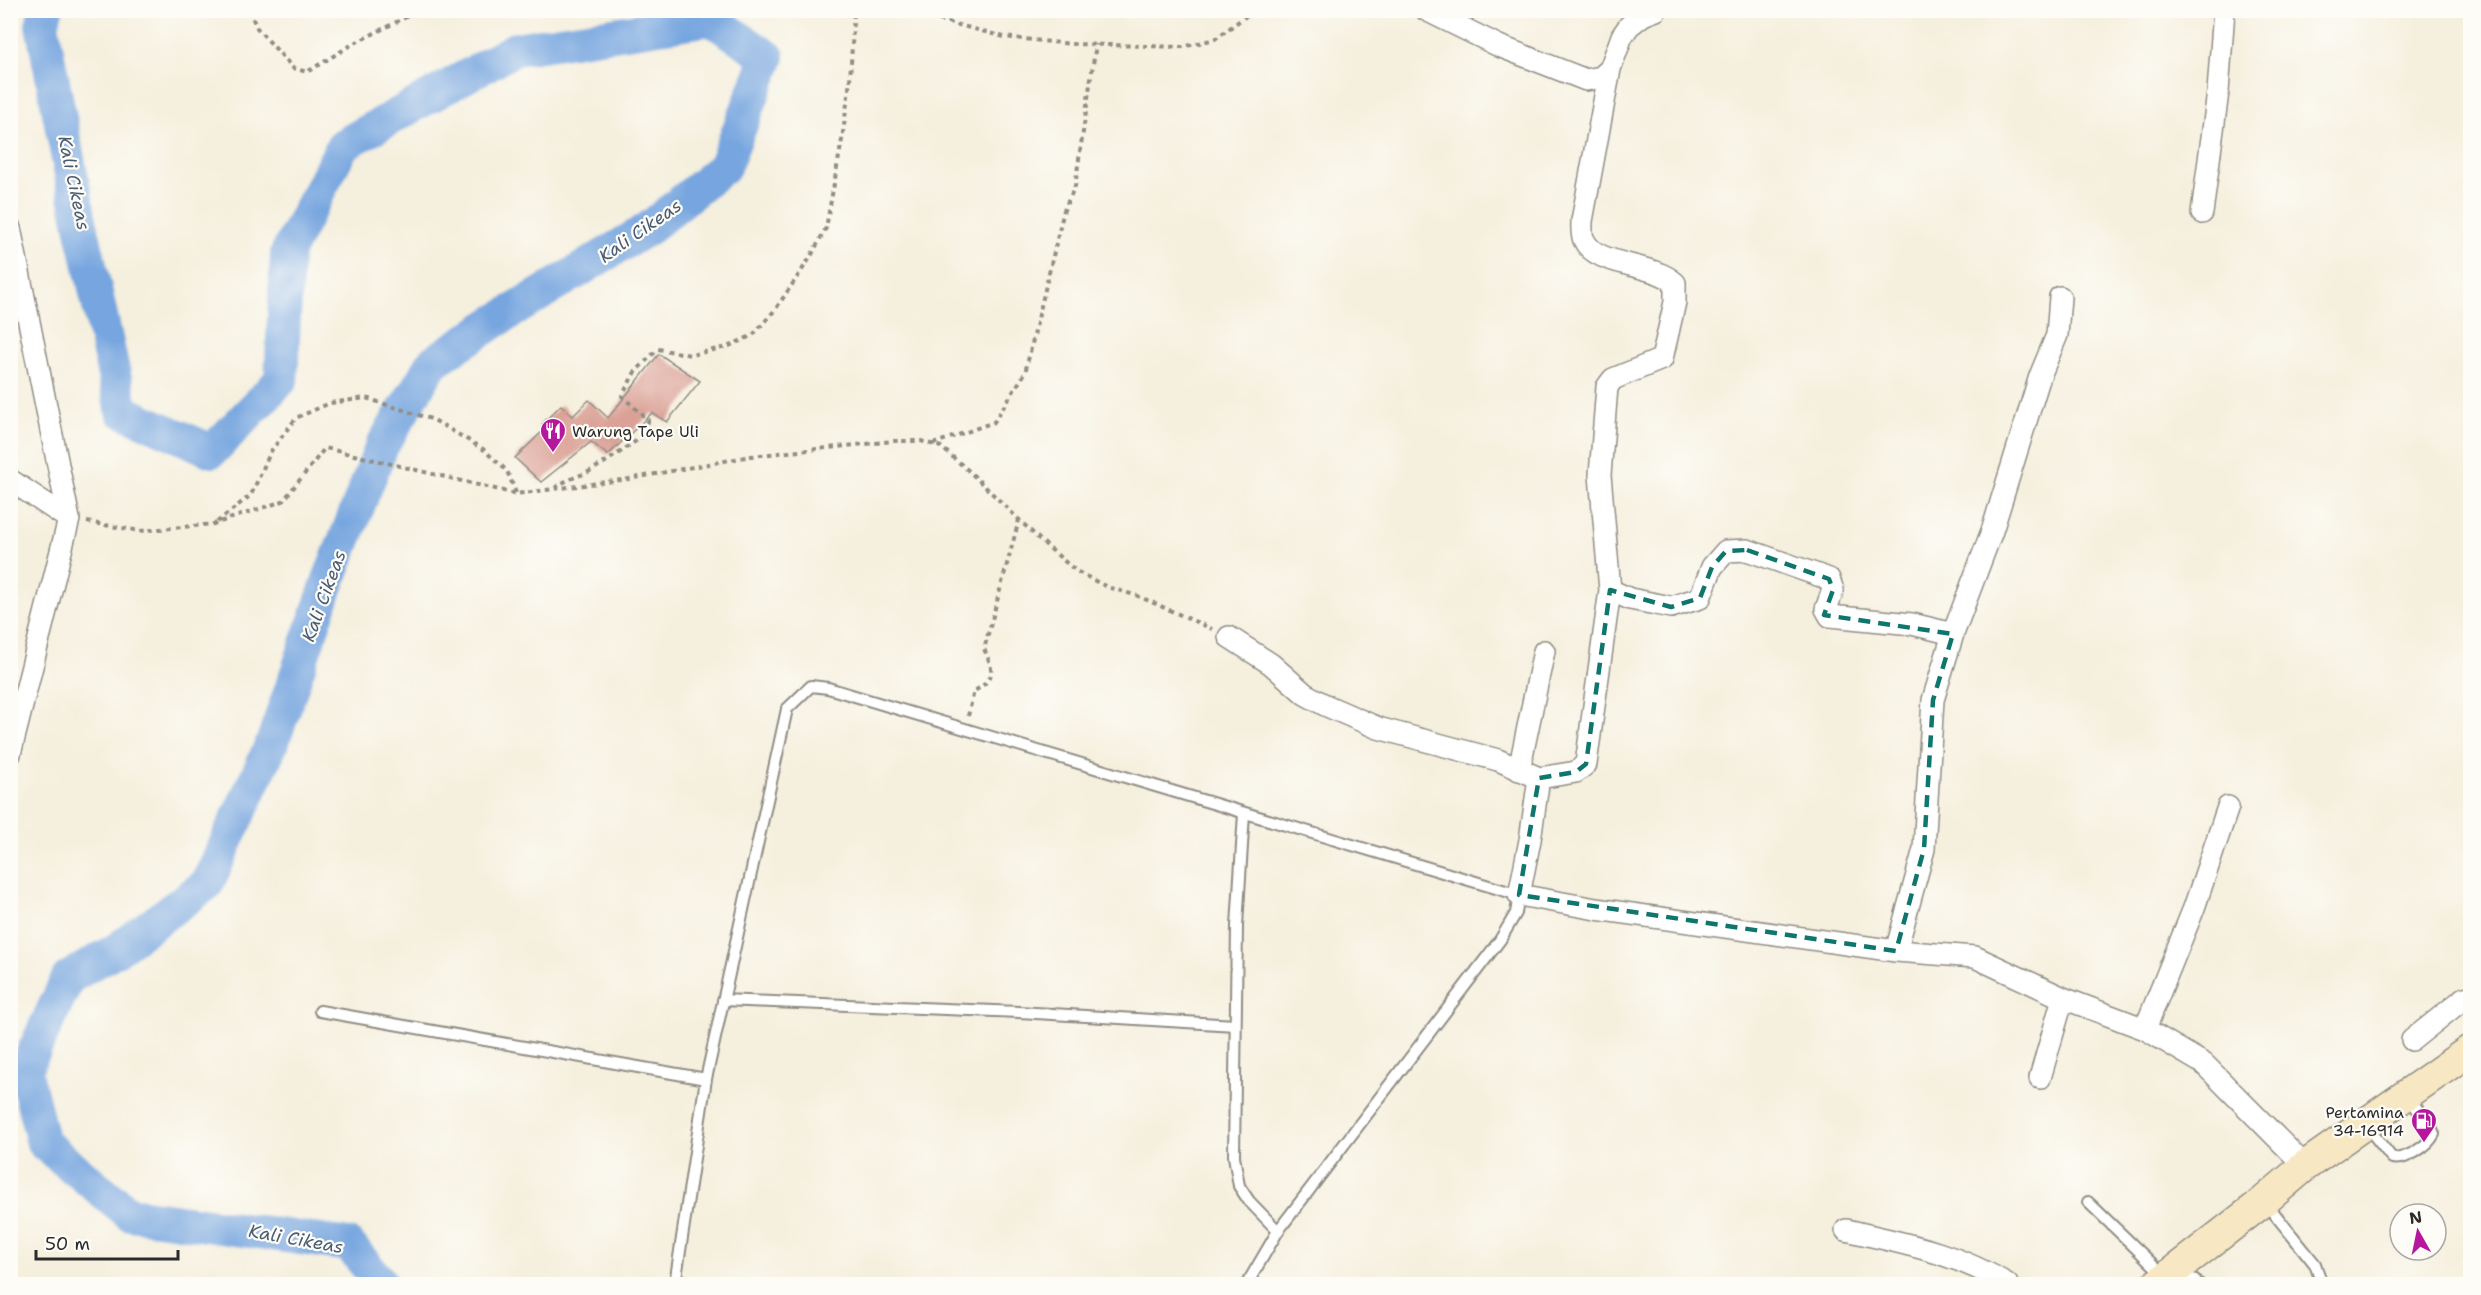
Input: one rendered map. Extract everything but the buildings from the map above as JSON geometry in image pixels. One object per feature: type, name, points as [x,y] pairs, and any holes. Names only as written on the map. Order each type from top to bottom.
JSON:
[{"type":"main road","points":[[2175,1278],[2305,1166],[2470,1050]]},
{"type":"street","points":[[1426,10],[1499,46],[1586,80],[1601,77],[1610,69]]},
{"type":"street","points":[[1229,637],[1271,664],[1305,694],[1378,728],[1498,760],[1539,778],[1576,772],[1586,764],[1610,590],[1600,476],[1607,387],[1613,379],[1662,359],[1675,302],[1675,283],[1666,274],[1593,254],[1583,239],[1582,221],[1610,69],[1622,36],[1629,26],[1643,15],[1656,10]]},
{"type":"street","points":[[2202,213],[2217,92],[2224,10]]},
{"type":"street","points":[[10,228],[69,519],[10,754]]},
{"type":"street","points":[[1896,951],[1924,849],[1933,700],[1953,634],[1992,531],[2040,376],[2057,335],[2060,297]]},
{"type":"street","points":[[10,480],[69,519]]},
{"type":"street","points":[[1610,590],[1630,599],[1671,607],[1700,598],[1712,567],[1726,551],[1747,550],[1830,579],[1833,590],[1826,609],[1830,616],[1912,624],[1953,634]]},
{"type":"street","points":[[1519,770],[1544,651]]},
{"type":"street","points":[[1539,778],[1519,895],[1596,909],[1896,951],[1975,957],[2063,998],[2145,1029],[2204,1064],[2305,1166]]},
{"type":"street","points":[[2145,1029],[2193,908],[2228,807]]},
{"type":"street","points":[[2040,1078],[2063,998]]},
{"type":"street","points":[[2412,1040],[2462,1000],[2465,998],[2470,1001]]},
{"type":"street","points":[[1846,1230],[1939,1252],[1965,1261],[2007,1284]]},
{"type":"lane","points":[[675,1284],[706,1079],[787,709],[811,687],[828,688],[965,728],[1519,895],[1516,913],[1500,940],[1278,1231],[1247,1284]]},
{"type":"lane","points":[[1244,813],[1237,926],[1234,1156],[1239,1186],[1249,1201],[1278,1231]]},
{"type":"lane","points":[[723,1000],[1019,1012],[1235,1025]]},
{"type":"lane","points":[[320,1011],[706,1079]]},
{"type":"lane","points":[[2365,1124],[2392,1158],[2404,1158],[2431,1140],[2434,1134],[2432,1129],[2406,1095]]},
{"type":"lane","points":[[2264,1201],[2315,1264],[2322,1284]]},
{"type":"lane","points":[[2088,1202],[2175,1278]]},
{"type":"path","points":[[249,10],[257,28],[293,68],[307,72],[353,44],[420,10]]},
{"type":"path","points":[[554,489],[564,481],[589,471],[617,455],[647,433],[648,420],[622,396],[635,372],[658,349],[691,355],[727,346],[753,335],[775,310],[793,284],[826,228],[850,81],[854,10]]},
{"type":"path","points":[[914,10],[921,15],[1004,37],[1096,44],[1183,47],[1215,39],[1254,10]]},
{"type":"path","points":[[932,444],[994,422],[1025,373],[1064,210],[1075,186],[1096,44]]},
{"type":"path","points":[[214,524],[251,495],[271,451],[296,418],[330,403],[366,398],[434,420],[483,449],[507,471],[516,494]]},
{"type":"path","points":[[69,519],[140,531],[214,524],[283,501],[325,448],[516,494],[629,479],[751,456],[907,440],[941,447],[1076,571],[1107,587],[1138,596],[1229,637]]},
{"type":"path","points":[[965,728],[974,691],[987,684],[992,673],[991,664],[984,650],[1019,519]]},
{"type":"highlighted area","points":[[1747,550],[1829,579],[1833,590],[1824,615],[1953,634],[1933,700],[1924,849],[1896,951],[1519,895],[1539,778],[1576,772],[1586,764],[1610,590],[1671,607],[1700,598],[1712,567],[1726,551]]},
{"type":"waterway","name":"Kali Cikeas","points":[[46,10],[42,25],[79,216],[122,411],[212,451],[281,380],[287,253],[343,145],[515,49],[711,19],[768,57],[724,167],[649,228],[433,362],[382,446],[330,577],[273,741],[207,884],[116,950],[68,978],[25,1070],[43,1143],[130,1214],[349,1245],[382,1284]]},
{"type":"place","name":"Warung Tape Uli","points":[[553,454]]},
{"type":"place","name":"Pertamina 34-16914","points":[[2424,1144]]}]
